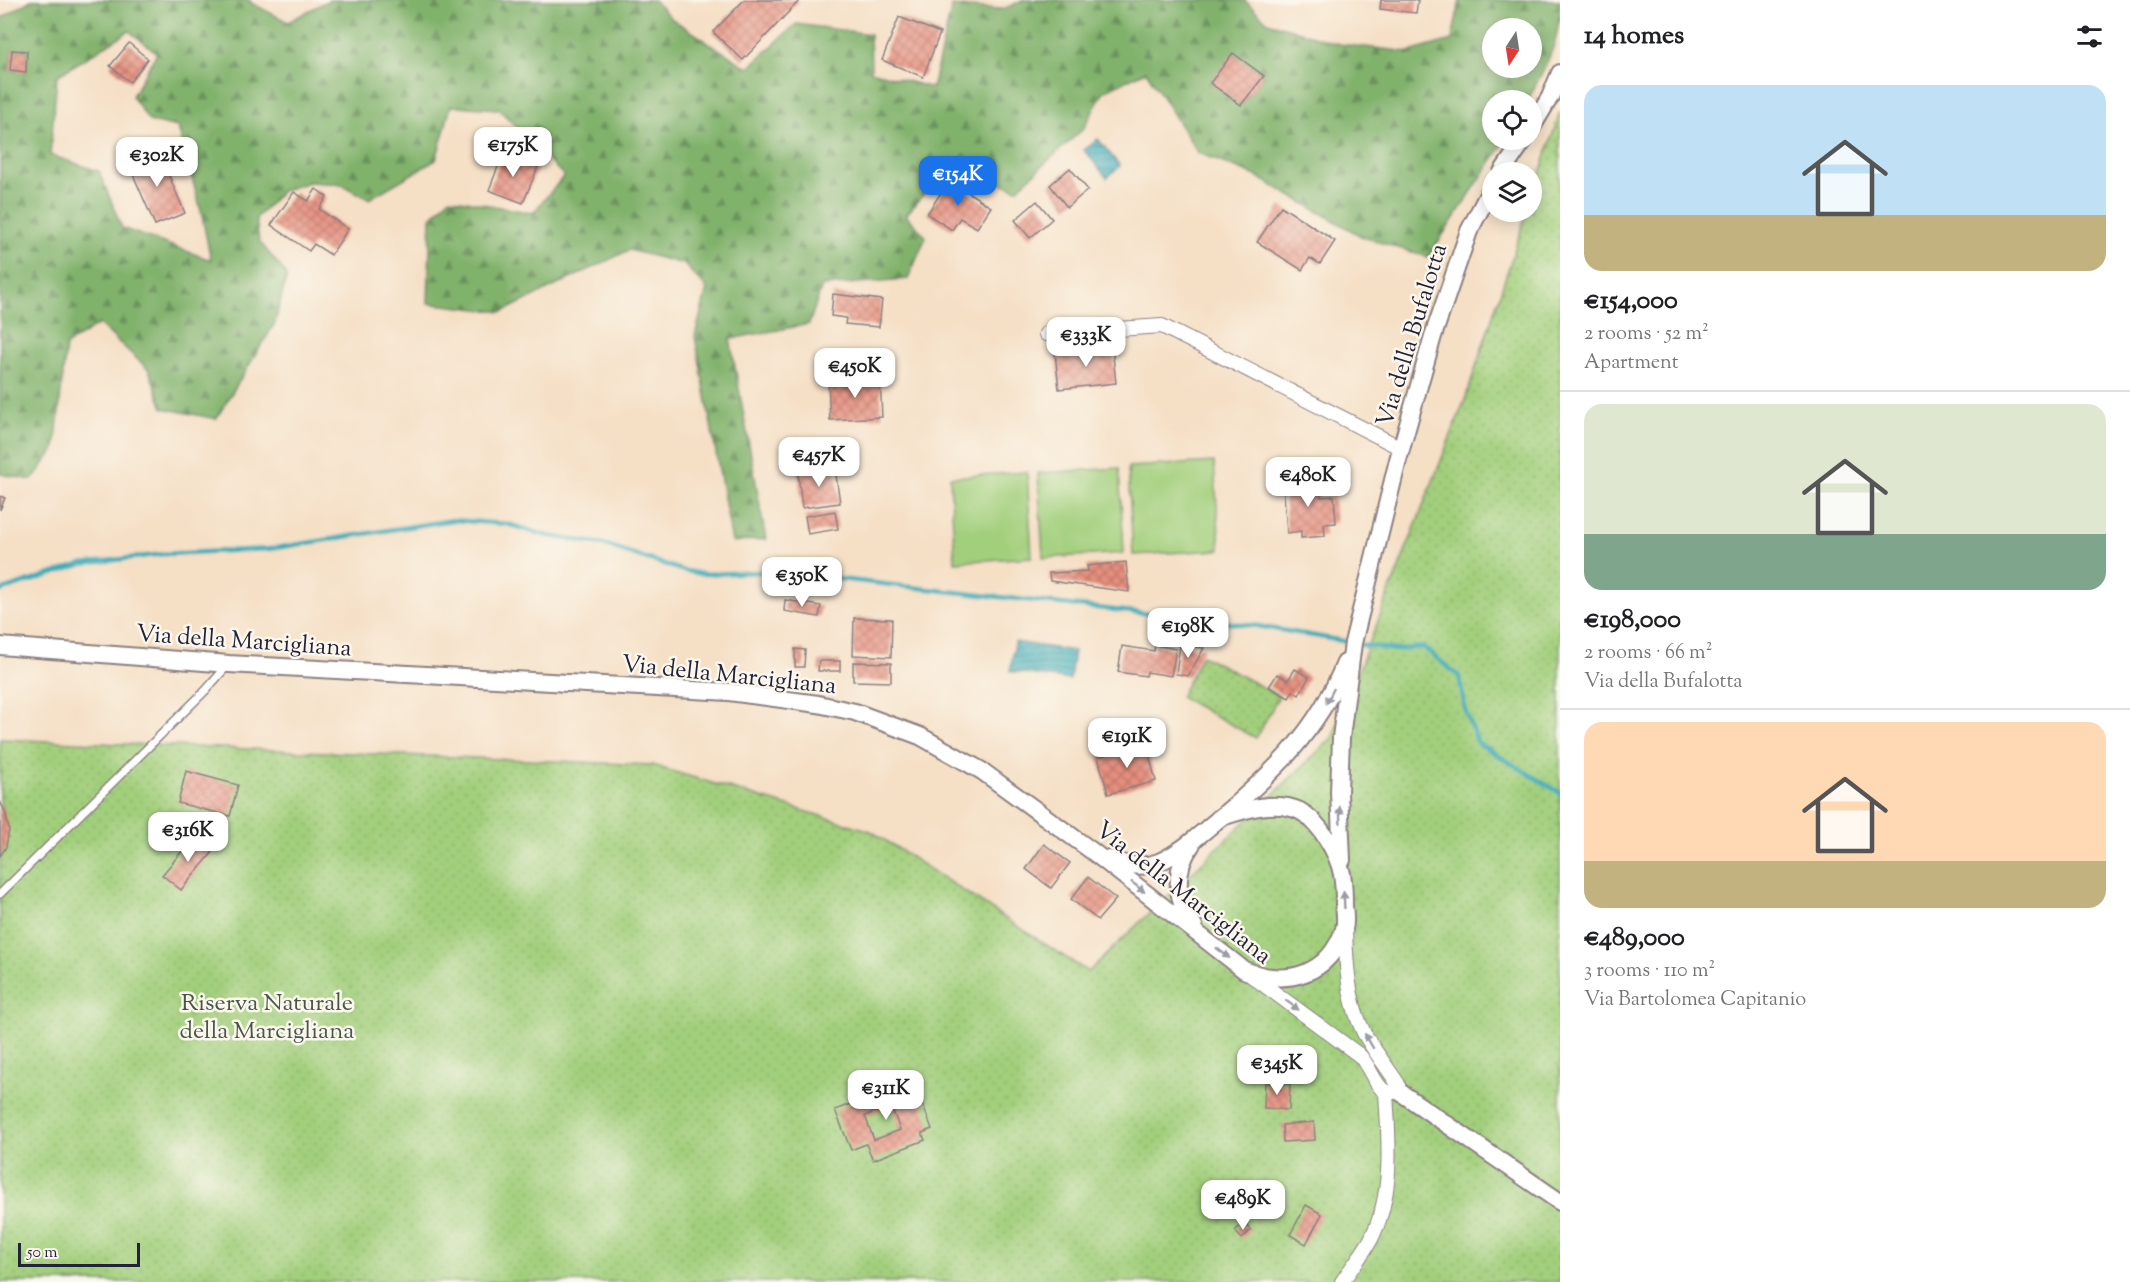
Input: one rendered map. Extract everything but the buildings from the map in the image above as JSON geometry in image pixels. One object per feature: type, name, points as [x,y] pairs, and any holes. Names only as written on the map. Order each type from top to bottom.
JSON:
[{"type":"street","points":[[1542,111],[1560,74]]},
{"type":"street","name":"Via della Bufalotta","points":[[1342,873],[1339,792],[1341,738],[1353,643],[1401,448],[1433,336],[1459,255],[1482,205]]},
{"type":"street","points":[[1046,334],[1162,326],[1401,448]]},
{"type":"street","name":"Via della Bufalotta","points":[[1198,836],[1246,796],[1310,729],[1329,697],[1353,643]]},
{"type":"street","name":"Via della Marcigliana","points":[[0,646],[229,664],[729,692],[843,708],[894,725],[951,752],[999,783],[1092,851],[1244,970],[1359,1055],[1370,1067],[1380,1088],[1391,1091],[1560,1202]]},
{"type":"street","points":[[1220,818],[1257,807],[1277,807],[1299,811],[1316,823],[1324,834],[1342,873],[1346,966],[1353,1004],[1367,1037],[1398,1083],[1391,1091],[1387,1190],[1381,1216],[1370,1240],[1342,1282]]},
{"type":"street","points":[[1092,851],[1119,862],[1143,866],[1159,862],[1198,836]]},
{"type":"street","points":[[1198,836],[1182,862],[1178,890],[1185,910],[1201,936]]},
{"type":"street","points":[[1244,970],[1274,978],[1296,976],[1308,972],[1329,956],[1345,927]]},
{"type":"lane","points":[[0,894],[206,690],[229,664]]},
{"type":"green space","points":[[31,0],[250,0],[251,3],[288,22],[329,0],[654,0],[672,19],[748,68],[796,24],[870,34],[871,71],[932,88],[952,6],[1003,9],[1024,0],[1244,0],[1268,22],[1339,44],[1409,52],[1452,40],[1460,0],[1560,0],[1558,29],[1542,73],[1542,18],[1482,18],[1482,78],[1539,78],[1533,90],[1482,90],[1482,150],[1499,150],[1491,162],[1482,162],[1482,176],[1428,257],[1363,237],[1256,176],[1198,153],[1146,71],[1104,91],[1083,129],[1017,189],[948,165],[906,215],[926,237],[908,279],[822,286],[809,324],[730,339],[766,539],[732,542],[695,336],[707,289],[684,264],[629,250],[502,312],[428,303],[431,217],[450,198],[533,213],[564,176],[499,109],[451,106],[436,160],[369,199],[340,184],[309,182],[282,191],[256,218],[259,241],[287,275],[275,323],[216,419],[163,408],[149,370],[99,324],[66,345],[55,449],[32,480],[0,474],[0,19]],"holes":[[[129,31],[157,53],[132,96],[149,121],[178,127],[201,211],[211,260],[122,228],[99,171],[50,155],[57,76]],[[12,50],[27,51],[26,72],[10,70]],[[1233,53],[1264,76],[1241,105],[1211,83]]]},
{"type":"green space","name":"Riserva Naturale della Marcigliana","points":[[1560,112],[1560,1282],[0,1282],[0,739],[652,765],[871,831],[1088,972],[1332,738],[1466,397],[1524,222],[1542,222],[1542,167]]},
{"type":"green space","points":[[1214,462],[1220,550],[1133,555],[1128,467]]},
{"type":"green space","points":[[1119,468],[1124,553],[1043,558],[1038,473]]},
{"type":"green space","points":[[1027,472],[1032,557],[955,562],[950,477]]},
{"type":"green space","points":[[1202,655],[1279,696],[1256,738],[1180,697]]},
{"type":"water","points":[[1098,139],[1120,166],[1107,178],[1084,150]]},
{"type":"water","points":[[1015,642],[1074,651],[1070,680],[1010,671]]},
{"type":"waterway","points":[[0,591],[82,564],[163,554],[269,549],[452,520],[507,524],[548,536],[603,544],[681,570],[702,574],[786,573],[1258,626],[1349,642]]},
{"type":"waterway","points":[[1357,644],[1396,650],[1423,647],[1459,676],[1466,713],[1478,743],[1560,793]]}]
